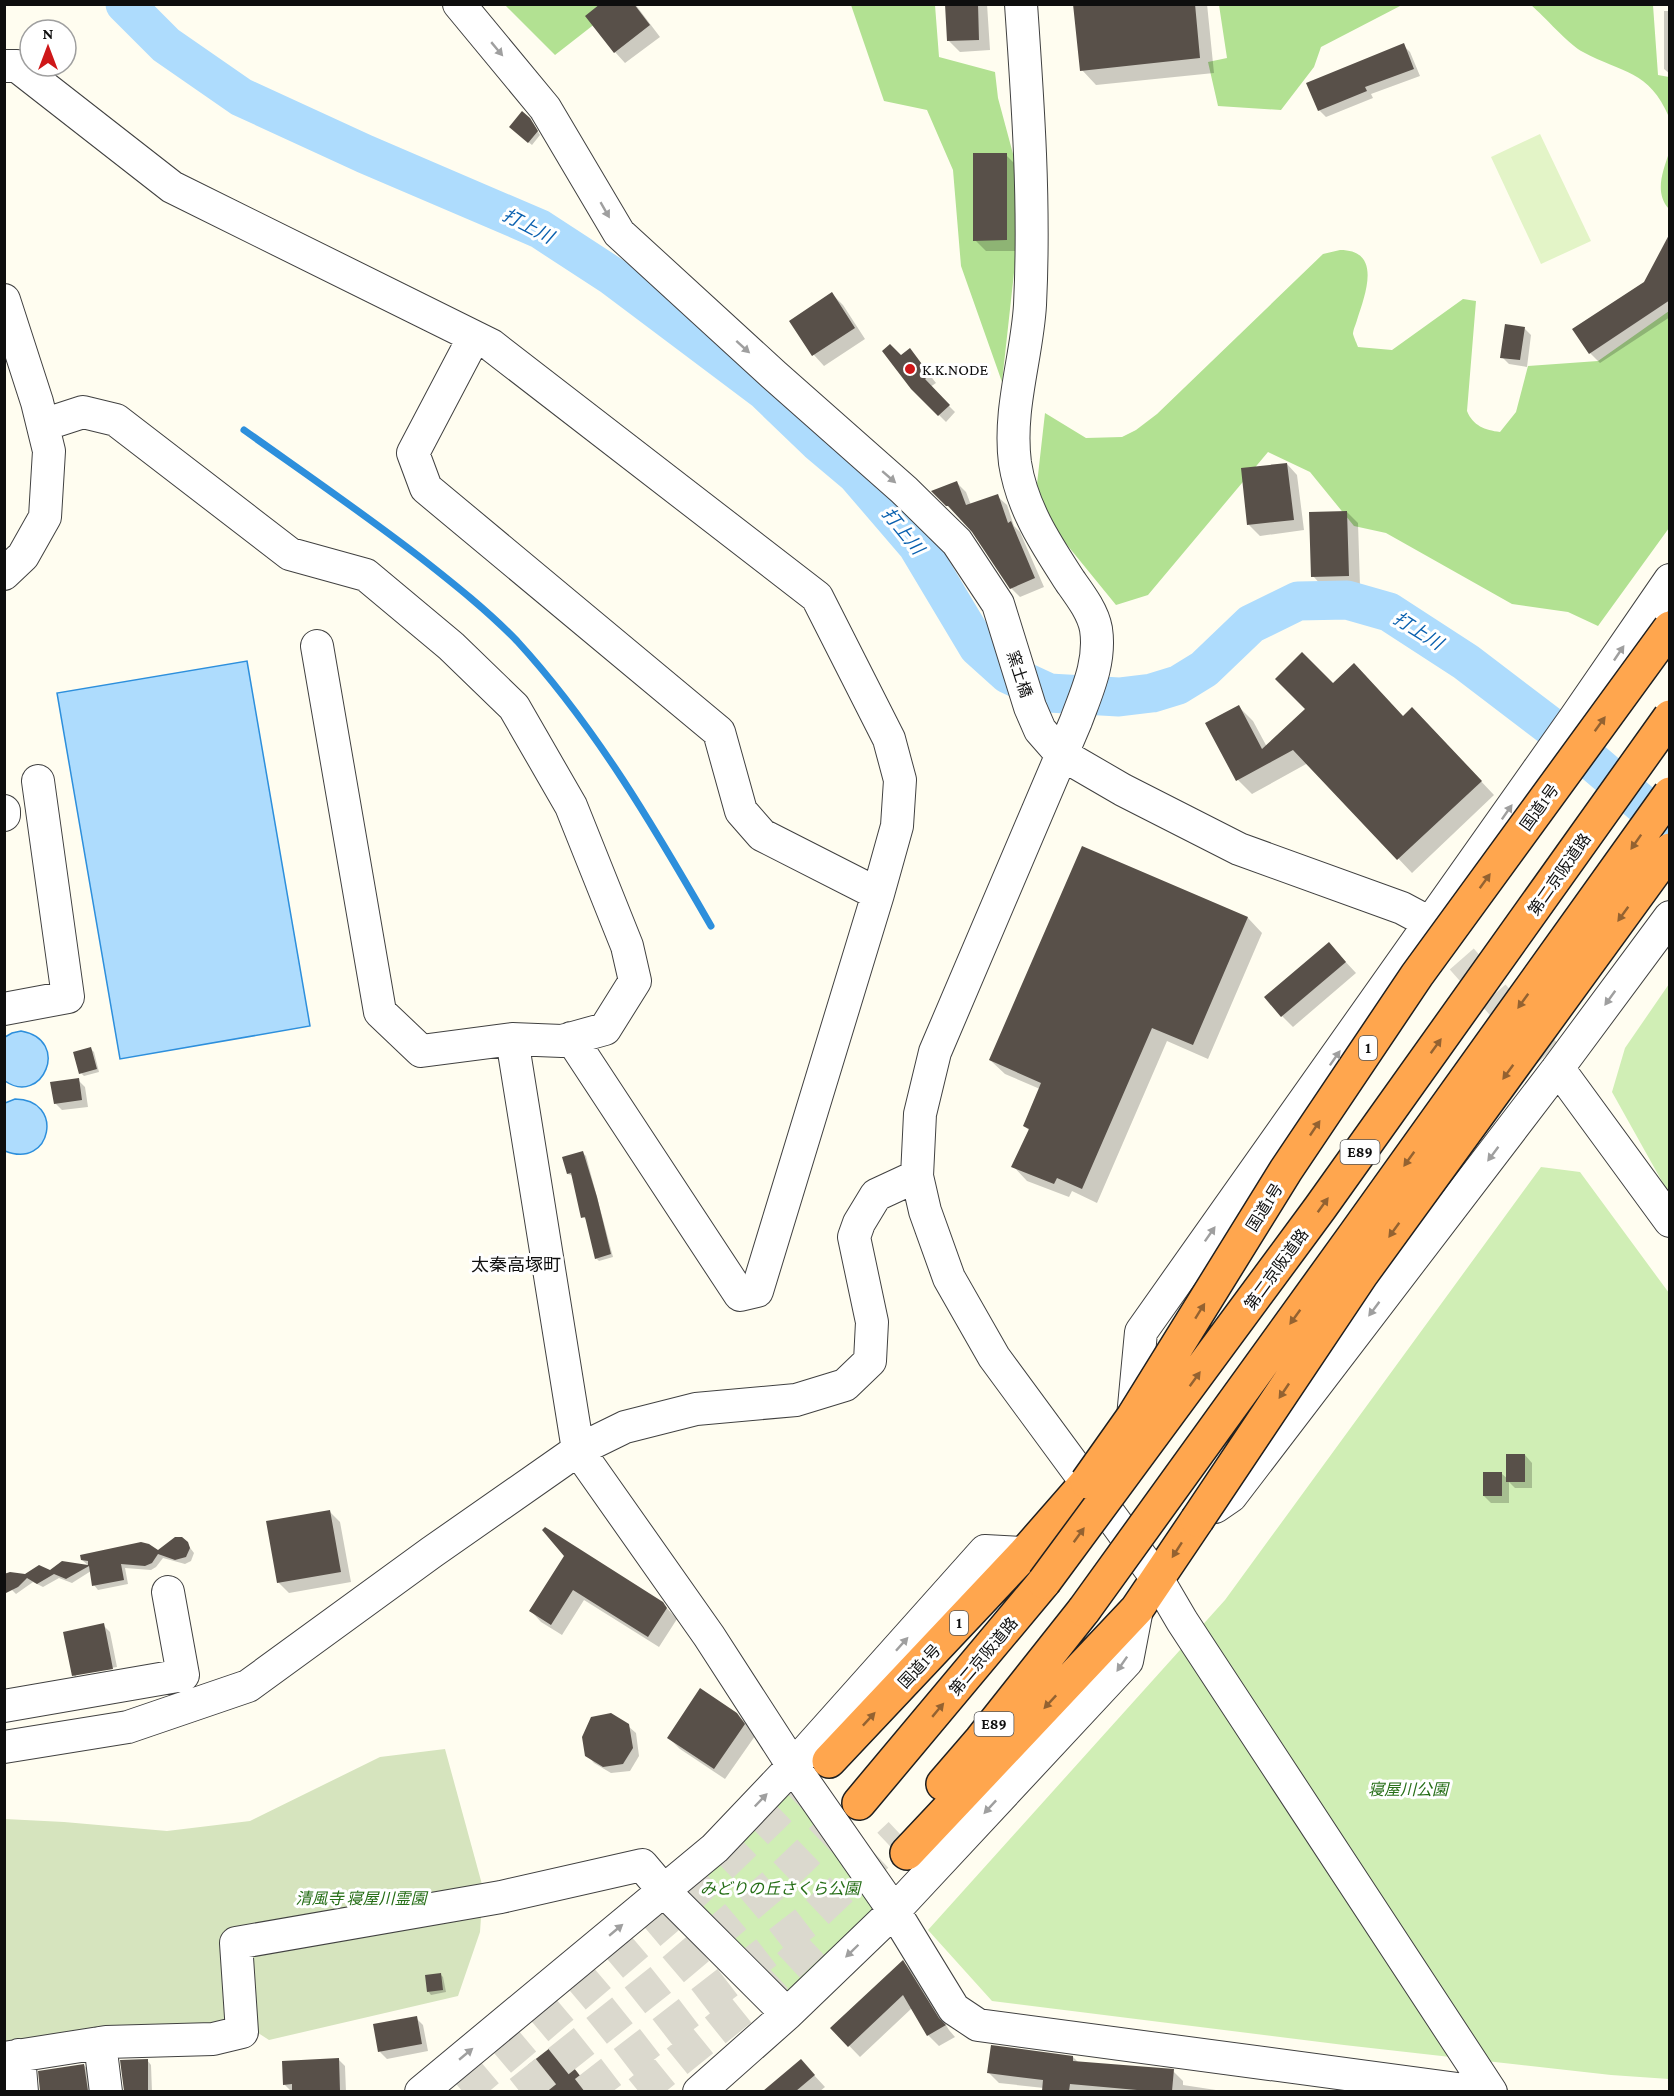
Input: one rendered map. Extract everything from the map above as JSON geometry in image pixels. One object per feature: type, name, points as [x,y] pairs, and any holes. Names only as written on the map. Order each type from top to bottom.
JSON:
[{"type":"highway","name":"国道1号","points":[[829,1761],[1025,1553],[1087,1482],[1133,1417],[1286,1170],[1417,975],[1670,628]]},
{"type":"highway","name":"第二京阪道路","points":[[859,1803],[1044,1582],[1320,1208],[1670,717]]},
{"type":"highway","name":"E89","points":[[1137,1609],[903,1844],[981,1740],[1084,1610],[1670,794]]},
{"type":"highway","points":[[1137,1609],[1361,1275],[1670,850]]},
{"type":"street","name":"窯土橋","points":[[459,4],[545,108],[619,233],[904,490],[957,542],[998,604],[1030,706],[1040,730],[1061,754],[1123,790],[1239,849],[1402,908],[1430,923]]},
{"type":"street","points":[[1021,4],[1031,152],[1030,306],[1014,413],[1015,462],[1023,495],[1035,527],[1087,607],[1096,627],[1097,651],[1094,674],[1076,721],[935,1052],[920,1114],[917,1176],[925,1211],[949,1278],[994,1357],[1158,1580],[1182,1621],[1491,2091]]},
{"type":"street","points":[[4,66],[17,66],[172,187],[491,345],[817,597],[889,739],[900,780],[897,826],[757,1291],[740,1295],[571,1038]]},
{"type":"street","points":[[4,300],[49,451],[45,517],[22,556],[4,574]]},
{"type":"street","points":[[474,337],[413,453],[426,488],[719,732],[741,811],[762,835],[878,894]]},
{"type":"street","points":[[43,425],[83,412],[116,420],[290,554],[366,575],[451,646],[514,707],[571,807],[627,946],[635,981],[605,1029],[562,1041],[512,1040],[421,1051],[380,1012],[317,646]]},
{"type":"street","points":[[1133,1417],[1141,1332],[1670,580]]},
{"type":"street","points":[[4,1009],[68,997],[38,781]]},
{"type":"street","points":[[1197,1520],[1231,1496],[1558,1068],[1670,917]]},
{"type":"street","points":[[512,1040],[578,1450],[709,1636],[793,1766],[894,1911],[954,2009],[978,2025],[1371,2085],[1480,2091]]},
{"type":"street","points":[[1558,1068],[1670,1221]]},
{"type":"street","points":[[4,1747],[128,1727],[248,1686],[432,1552],[578,1450],[625,1427],[696,1409],[796,1400],[845,1385],[870,1360],[872,1322],[854,1237],[859,1223],[876,1195],[917,1176]]},
{"type":"street","points":[[421,2091],[715,1848],[793,1766],[985,1551],[1025,1553]]},
{"type":"street","points":[[4,1706],[183,1675],[168,1592]]},
{"type":"street","points":[[699,2091],[787,2014],[894,1911],[1126,1661],[1137,1609]]},
{"type":"street","points":[[22,2091],[12,2057],[100,2043],[213,2039],[242,2032],[236,1943],[501,1897],[642,1865],[664,1891],[787,2014]]},
{"type":"street","points":[[100,2043],[106,2091]]},
{"type":"green space","points":[[1219,4],[1402,5],[1321,47],[1314,67],[1281,110],[1218,106],[1208,62],[1227,58]]},
{"type":"green space","points":[[505,5],[619,5],[555,55]]},
{"type":"green space","points":[[851,5],[935,5],[939,57],[995,72],[998,98],[1023,191],[1002,382],[961,266],[953,170],[927,110],[884,101]]},
{"type":"green space","points":[[1531,5],[1653,5],[1658,75],[1669,77],[1669,117],[1653,90],[1643,81],[1577,48]]},
{"type":"green space","points":[[1540,134],[1591,241],[1541,264],[1491,157]]},
{"type":"green space","points":[[1669,153],[1669,209],[1664,203],[1661,182]]},
{"type":"green space","points":[[1340,250],[1353,252],[1362,257],[1368,276],[1364,299],[1353,332],[1358,347],[1392,350],[1463,299],[1476,301],[1467,411],[1476,424],[1500,432],[1516,412],[1528,366],[1598,361],[1669,311],[1669,528],[1598,626],[1568,612],[1512,604],[1386,533],[1354,526],[1310,472],[1268,452],[1148,595],[1116,605],[1050,524],[1037,484],[1045,413],[1086,438],[1122,437],[1136,430],[1157,414],[1323,254]]},
{"type":"green space","points":[[1669,984],[1669,1194],[1612,1092],[1625,1048]]},
{"type":"green space","name":"寝屋川公園","points":[[1541,1167],[1580,1172],[1669,1293],[1669,2079],[1611,2075],[1344,2045],[992,2001],[928,1930],[1225,1600]]},
{"type":"green space","name":"清風寺 寝屋川霊園","points":[[445,1749],[483,1888],[480,1932],[458,1996],[269,2040],[252,2029],[5,2045],[5,1819],[167,1831],[250,1821],[380,1757]]},
{"type":"green space","name":"みどりの丘さくら公園","points":[[787,1784],[893,1919],[796,1999],[682,1887]]},
{"type":"water","points":[[247,661],[310,1026],[120,1059],[57,693]]},
{"type":"water","points":[[21,1031],[36,1037],[45,1046],[48,1058],[46,1069],[40,1079],[30,1085],[18,1087],[5,1081],[5,1037]]},
{"type":"water","points":[[15,1099],[31,1102],[41,1110],[46,1120],[46,1132],[42,1143],[33,1151],[21,1154],[5,1151],[5,1103]]},
{"type":"building","points":[[600,4],[634,4],[650,25],[614,53],[585,16]]},
{"type":"building","points":[[945,4],[978,4],[979,40],[947,41]]},
{"type":"building","points":[[1073,4],[1195,4],[1200,58],[1080,71]]},
{"type":"building","points":[[1404,43],[1414,69],[1365,87],[1367,91],[1318,111],[1306,83]]},
{"type":"building","points":[[522,111],[530,118],[538,131],[528,143],[509,127]]},
{"type":"building","points":[[973,153],[1007,153],[1007,240],[973,241]]},
{"type":"building","points":[[1670,233],[1670,300],[1589,354],[1572,329],[1644,282]]},
{"type":"building","points":[[832,292],[855,328],[812,356],[789,321]]},
{"type":"building","points":[[1505,324],[1525,327],[1520,360],[1500,358]]},
{"type":"building","points":[[890,344],[901,355],[910,348],[930,375],[925,379],[950,405],[938,416],[911,389],[882,351]]},
{"type":"building","points":[[1287,463],[1294,520],[1247,525],[1241,468]]},
{"type":"building","points":[[957,481],[966,505],[998,494],[1008,523],[1011,521],[1035,578],[1010,589],[972,532],[931,491]]},
{"type":"building","points":[[1347,511],[1349,576],[1311,577],[1309,512]]},
{"type":"building","points":[[1302,652],[1333,683],[1354,663],[1403,716],[1412,707],[1482,781],[1397,860],[1293,750],[1236,781],[1205,723],[1239,705],[1262,749],[1305,709],[1275,679]]},
{"type":"building","points":[[1082,846],[1248,917],[1193,1045],[1152,1028],[1082,1189],[1057,1178],[1054,1184],[1011,1167],[1029,1129],[1023,1126],[1041,1083],[989,1060]]},
{"type":"building","points":[[1329,942],[1346,962],[1281,1017],[1264,997]]},
{"type":"building","points":[[91,1047],[97,1069],[79,1074],[73,1052]]},
{"type":"building","points":[[79,1078],[82,1100],[54,1104],[50,1082]]},
{"type":"building","points":[[583,1151],[611,1254],[595,1259],[585,1217],[581,1218],[571,1173],[567,1174],[562,1157]]},
{"type":"building","points":[[1506,1454],[1525,1454],[1525,1482],[1506,1482]]},
{"type":"building","points":[[1483,1472],[1502,1472],[1502,1496],[1483,1496]]},
{"type":"building","points":[[330,1510],[341,1572],[277,1583],[266,1521]]},
{"type":"building","points":[[545,1527],[663,1602],[667,1608],[648,1637],[573,1590],[551,1625],[529,1611],[564,1556],[542,1530]]},
{"type":"building","points":[[175,1537],[182,1537],[188,1542],[190,1548],[186,1557],[175,1560],[158,1554],[152,1563],[145,1566],[121,1564],[124,1580],[92,1586],[89,1566],[66,1579],[54,1574],[37,1584],[27,1578],[18,1587],[4,1594],[4,1574],[10,1572],[25,1574],[39,1565],[50,1570],[62,1561],[88,1565],[88,1561],[81,1560],[80,1555],[141,1542],[158,1550]]},
{"type":"building","points":[[104,1623],[113,1669],[72,1676],[63,1632]]},
{"type":"building","points":[[700,1688],[737,1713],[745,1724],[714,1769],[667,1738]]},
{"type":"building","points":[[611,1713],[629,1724],[633,1748],[623,1764],[603,1767],[585,1756],[582,1737],[591,1717]]},
{"type":"building","points":[[903,1960],[939,2018],[946,2025],[927,2036],[903,1995],[848,2047],[830,2028]]},
{"type":"building","points":[[441,1973],[443,1990],[427,1992],[425,1975]]},
{"type":"building","points":[[417,2016],[422,2044],[378,2052],[373,2024]]},
{"type":"building","points":[[555,2044],[592,2091],[549,2091],[528,2065]]},
{"type":"building","points":[[991,2045],[1073,2056],[1073,2061],[1174,2069],[1172,2091],[1137,2091],[1070,2084],[1069,2091],[1042,2091],[1043,2080],[987,2073]]},
{"type":"building","points":[[339,2058],[340,2091],[292,2091],[292,2084],[283,2085],[282,2061]]},
{"type":"building","points":[[148,2059],[148,2091],[124,2091],[120,2060]]},
{"type":"building","points":[[801,2059],[815,2075],[796,2091],[763,2091]]},
{"type":"building","points":[[84,2064],[88,2091],[40,2091],[38,2071]]},
{"type":"waterway","name":"打上川","points":[[125,4],[166,45],[241,97],[365,154],[540,229],[612,276],[765,391],[818,442],[856,474],[917,545],[978,647],[1008,674],[1049,693],[1119,697],[1152,693],[1178,685],[1204,669],[1251,624],[1298,601],[1347,600],[1389,612],[1466,662],[1558,732],[1670,828]]},
{"type":"waterway","points":[[244,430],[421,558],[483,608],[517,641],[598,742],[668,852],[711,926]]},
{"type":"tunnel","points":[[1430,923],[1558,1068]]},
{"type":"tunnel","points":[[463,2092],[669,1917],[827,1764]]},
{"type":"tunnel","points":[[520,2092],[673,1970],[780,1879],[859,1803]]},
{"type":"tunnel","points":[[585,2092],[811,1918],[900,1834]]},
{"type":"tunnel","points":[[639,2092],[743,2008],[823,1933]]},
{"type":"place","name":"K.K.NODE","points":[[910,369]]},
{"type":"district","name":"太秦高塚町","points":[[516,1265]]}]
